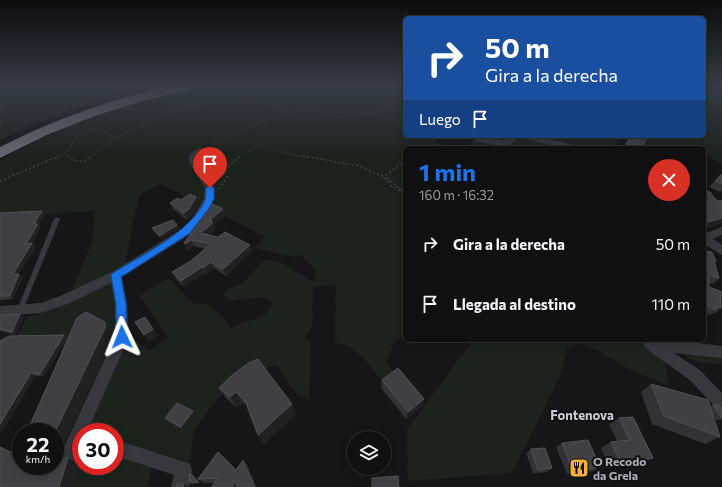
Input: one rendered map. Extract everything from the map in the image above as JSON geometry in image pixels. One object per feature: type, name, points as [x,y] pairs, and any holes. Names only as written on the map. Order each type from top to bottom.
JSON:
[{"type":"highway","points":[[0,145],[82,110]]},
{"type":"highway","points":[[0,153],[65,123],[100,110]]},
{"type":"street","points":[[478,139],[503,143],[508,142],[512,138]]},
{"type":"street","points":[[533,138],[567,146]]},
{"type":"street","points":[[0,312],[41,308],[64,300],[116,275],[187,231],[197,220],[210,199],[210,188],[193,162],[193,156],[200,150]]},
{"type":"street","points":[[706,237],[722,231]]},
{"type":"street","points":[[706,239],[722,251]]},
{"type":"street","points":[[88,423],[122,337],[121,304],[116,275]]},
{"type":"street","points":[[650,342],[722,352]]},
{"type":"street","points":[[650,342],[695,375],[722,404]]},
{"type":"street","points":[[124,451],[184,470],[180,487]]},
{"type":"lane","points":[[20,310],[57,219]]},
{"type":"path","points":[[0,127],[2,110]]},
{"type":"path","points":[[66,154],[73,160],[84,162],[105,145],[166,114],[179,110]]},
{"type":"path","points":[[280,110],[287,113]]},
{"type":"path","points":[[200,150],[267,119],[287,113],[336,112],[372,114],[384,110]]},
{"type":"path","points":[[0,181],[66,154],[77,135],[90,129],[104,130],[108,138],[124,135]]},
{"type":"path","points":[[644,146],[646,142]]},
{"type":"path","points":[[210,199],[226,181],[227,177],[224,171],[227,166],[253,147],[262,144],[283,153],[359,166],[384,177],[391,186],[402,191]]},
{"type":"path","points":[[402,191],[387,178],[386,175],[403,162]]},
{"type":"shaded area","points":[[0,110],[71,110],[70,110],[0,140]]},
{"type":"shaded area","points":[[113,110],[403,110],[403,138],[435,138],[436,143],[450,146],[403,146],[403,333],[393,345],[387,363],[395,373],[384,383],[357,352],[343,344],[335,343],[336,285],[313,287],[312,327],[305,339],[311,340],[309,400],[297,394],[277,365],[246,374],[217,399],[194,430],[190,459],[184,470],[152,466],[147,487],[73,487],[77,475],[124,475],[124,423],[80,423],[118,333],[95,321],[65,338],[17,336],[27,317],[66,305],[92,242],[95,211],[0,217],[0,160],[75,124]],"holes":[[[161,184],[265,236],[255,248],[287,256],[296,257],[299,254],[315,268],[316,276],[312,282],[276,261],[266,260],[262,262],[243,282],[226,290],[224,296],[232,301],[264,297],[272,303],[270,309],[266,314],[230,329],[226,320],[206,303],[196,304],[188,299],[171,279],[162,281],[140,296],[168,337],[149,351],[127,335],[115,273],[125,267],[133,221],[140,195]]]},
{"type":"shaded area","points":[[706,110],[722,110],[722,163],[706,156],[706,146],[640,146],[619,138],[706,138]]},
{"type":"shaded area","points":[[474,138],[619,138],[613,146],[469,146]]},
{"type":"shaded area","points":[[472,342],[647,342],[665,362],[669,386],[626,368],[599,351],[580,344],[567,349],[559,378],[512,473],[408,481],[407,429]]},
{"type":"shaded area","points":[[681,351],[722,355],[722,364],[695,361],[690,359]]},
{"type":"shaded area","points":[[72,443],[72,462],[64,462]]},
{"type":"building","points":[[630,138],[647,138],[642,146],[628,146],[626,144]]},
{"type":"building","points":[[722,174],[722,184],[715,181]]},
{"type":"building","points":[[706,191],[710,192],[716,200],[722,201],[722,218],[706,222]]},
{"type":"building","points":[[190,194],[196,197],[189,209],[184,213],[170,203],[178,198],[181,200]]},
{"type":"building","points":[[208,202],[223,209],[210,220],[212,221],[212,224],[200,233],[218,237],[225,232],[250,245],[223,269],[211,262],[181,281],[172,272],[192,260],[211,244],[191,240],[185,244],[184,243],[199,224],[194,223],[200,217]]},
{"type":"building","points":[[42,211],[34,224],[38,224],[26,244],[32,243],[13,274],[19,274],[10,296],[0,296],[0,213]]},
{"type":"building","points":[[173,220],[177,225],[159,236],[152,228]]},
{"type":"building","points":[[706,251],[712,252],[716,261],[714,261],[719,278],[709,275],[709,287],[722,292],[722,296],[720,295],[721,308],[716,306],[716,310],[709,307],[707,303]]},
{"type":"building","points":[[86,312],[105,322],[105,328],[59,423],[31,423],[77,318]]},
{"type":"building","points":[[20,314],[12,332],[0,329],[0,315]]},
{"type":"building","points":[[145,317],[153,329],[144,335],[135,322]]},
{"type":"building","points":[[64,335],[40,374],[31,373],[0,424],[0,341],[9,336]]},
{"type":"building","points":[[258,359],[292,404],[258,435],[247,403],[236,392],[230,397],[219,388],[247,364]]},
{"type":"building","points":[[398,368],[424,399],[408,412],[382,380]]},
{"type":"building","points":[[651,384],[708,400],[720,437],[664,416]]},
{"type":"building","points":[[177,403],[193,411],[181,427],[165,418]]},
{"type":"building","points":[[713,405],[718,405],[722,409],[722,417],[721,417]]},
{"type":"building","points":[[633,417],[653,458],[619,460],[611,442],[630,440],[619,418]]},
{"type":"building","points":[[588,440],[600,467],[573,471],[562,443]]},
{"type":"building","points":[[0,447],[12,453],[12,475],[63,475],[59,487],[0,487]]},
{"type":"building","points":[[545,448],[552,468],[538,470],[531,449]]},
{"type":"building","points":[[218,452],[236,470],[243,460],[255,487],[238,487],[233,480],[233,487],[212,487],[217,478],[198,479]]},
{"type":"building","points":[[64,458],[68,458],[64,471]]},
{"type":"building","points":[[190,473],[198,482],[189,482]]},
{"type":"building","points":[[398,476],[399,487],[372,487],[372,478]]},
{"type":"building","points":[[177,484],[184,484],[183,487],[176,487]]},
{"type":"place","name":"O Recodo da Grela","points":[[579,468]]},
{"type":"district","name":"Fontenova","points":[[582,415]]},
{"type":"route","points":[[122,337],[121,304],[116,275],[143,260],[187,231],[197,220],[210,199],[210,188]]}]
